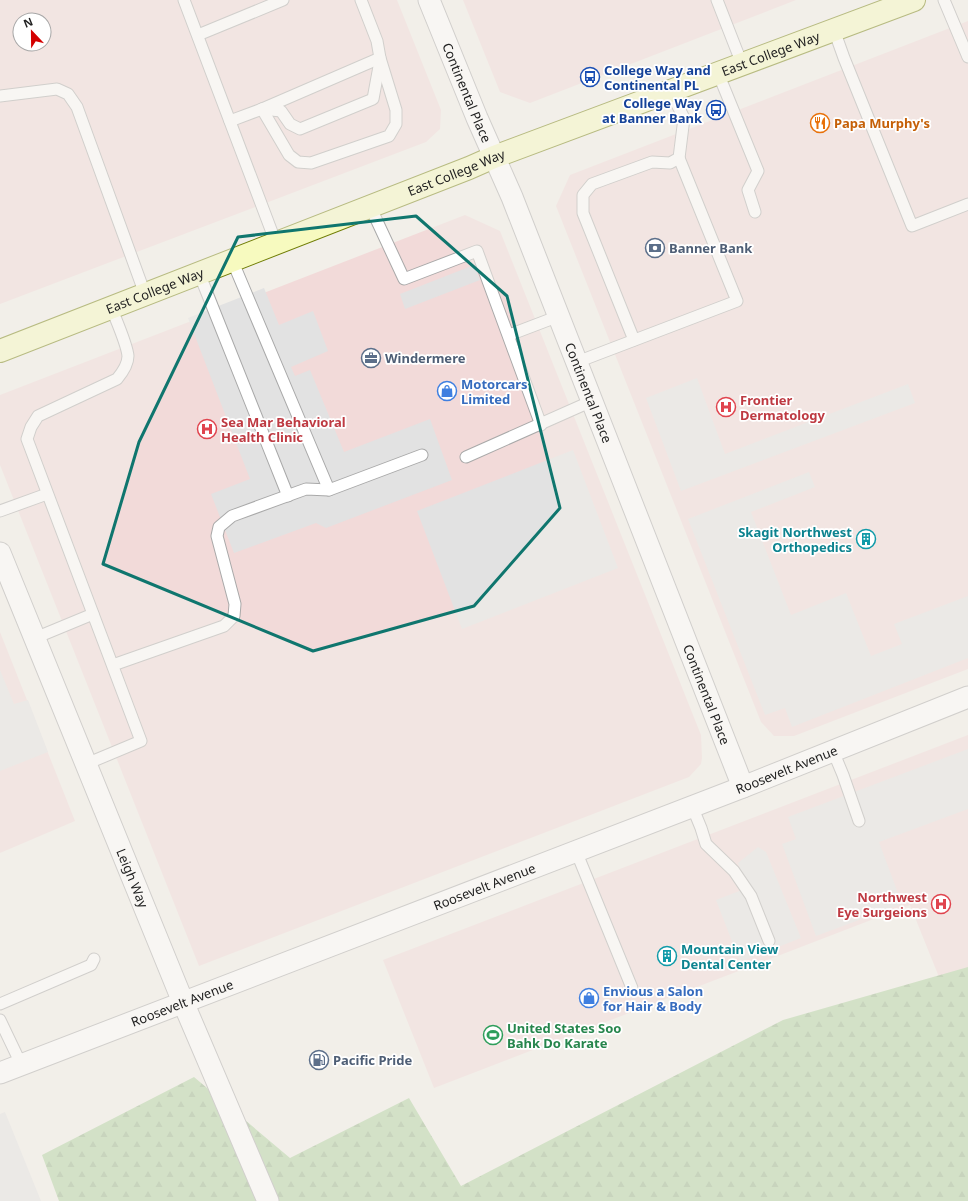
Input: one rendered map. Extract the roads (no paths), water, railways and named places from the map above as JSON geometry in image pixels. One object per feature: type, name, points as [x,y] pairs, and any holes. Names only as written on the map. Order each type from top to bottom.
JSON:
[{"type":"main road","name":"East College Way","points":[[0,351],[494,157],[834,30],[901,2]]},
{"type":"street","name":"Continental Place","points":[[429,0],[559,316],[743,787]]},
{"type":"street","name":"Leigh Way","points":[[0,553],[184,1002],[268,1201]]},
{"type":"street","name":"Roosevelt Avenue","points":[[0,1073],[743,787],[968,697]]},
{"type":"lane","points":[[184,0],[276,243]]},
{"type":"lane","points":[[198,35],[283,0]]},
{"type":"lane","points":[[262,109],[289,155],[298,162],[311,163],[389,136],[396,124],[396,110],[380,58],[377,41],[361,0]]},
{"type":"lane","points":[[717,0],[742,64]]},
{"type":"lane","points":[[944,0],[968,57]]},
{"type":"lane","points":[[834,30],[912,226],[968,204]]},
{"type":"lane","points":[[230,121],[262,109],[380,58]]},
{"type":"lane","points":[[262,109],[281,111],[290,124],[300,129],[373,99],[380,58]]},
{"type":"lane","points":[[718,73],[758,171],[748,190],[755,212]]},
{"type":"lane","points":[[0,96],[57,89],[68,94],[77,107],[145,294]]},
{"type":"lane","points":[[577,362],[737,301],[679,158],[684,118],[670,91]]},
{"type":"lane","points":[[634,340],[583,213],[583,195],[592,184],[652,162],[670,163],[679,158]]},
{"type":"lane","points":[[370,206],[404,279],[477,251],[541,425]]},
{"type":"lane","points":[[232,260],[329,490]]},
{"type":"lane","points":[[200,273],[288,496]]},
{"type":"lane","points":[[86,764],[141,741],[27,439],[31,427],[38,416],[117,379],[125,369],[128,357],[111,307]]},
{"type":"lane","points":[[509,335],[559,316]]},
{"type":"lane","points":[[466,457],[541,425],[592,401]]},
{"type":"lane","points":[[113,665],[224,626],[234,616],[235,604],[217,536],[219,527],[232,516],[306,489],[329,490],[422,455]]},
{"type":"lane","points":[[0,511],[47,494]]},
{"type":"lane","points":[[35,638],[93,614]]},
{"type":"lane","points":[[833,751],[859,821]]},
{"type":"lane","points":[[692,806],[706,844],[734,871],[751,896],[769,941]]},
{"type":"lane","points":[[576,851],[632,988]]},
{"type":"lane","points":[[0,1004],[91,965],[94,959]]},
{"type":"lane","points":[[0,1020],[21,1064]]},
{"type":"place","name":"College Way and Continental PL","points":[[590,77]]},
{"type":"place","name":"College Way at Banner Bank","points":[[716,110]]},
{"type":"place","name":"Papa Murphy's","points":[[820,123]]},
{"type":"place","name":"Banner Bank","points":[[655,248]]},
{"type":"place","name":"Windermere","points":[[371,358]]},
{"type":"place","name":"Motorcars Limited","points":[[447,391]]},
{"type":"place","name":"Frontier Dermatology","points":[[726,407]]},
{"type":"place","name":"Sea Mar Behavioral Health Clinic","points":[[207,429]]},
{"type":"place","name":"Skagit Northwest Orthopedics","points":[[866,539]]},
{"type":"place","name":"Northwest Eye Surgeions","points":[[941,904]]},
{"type":"place","name":"Mountain View Dental Center","points":[[667,956]]},
{"type":"place","name":"Envious a Salon for Hair & Body","points":[[589,998]]},
{"type":"place","name":"United States Soo Bahk Do Karate","points":[[493,1035]]},
{"type":"place","name":"Pacific Pride","points":[[319,1060]]}]
